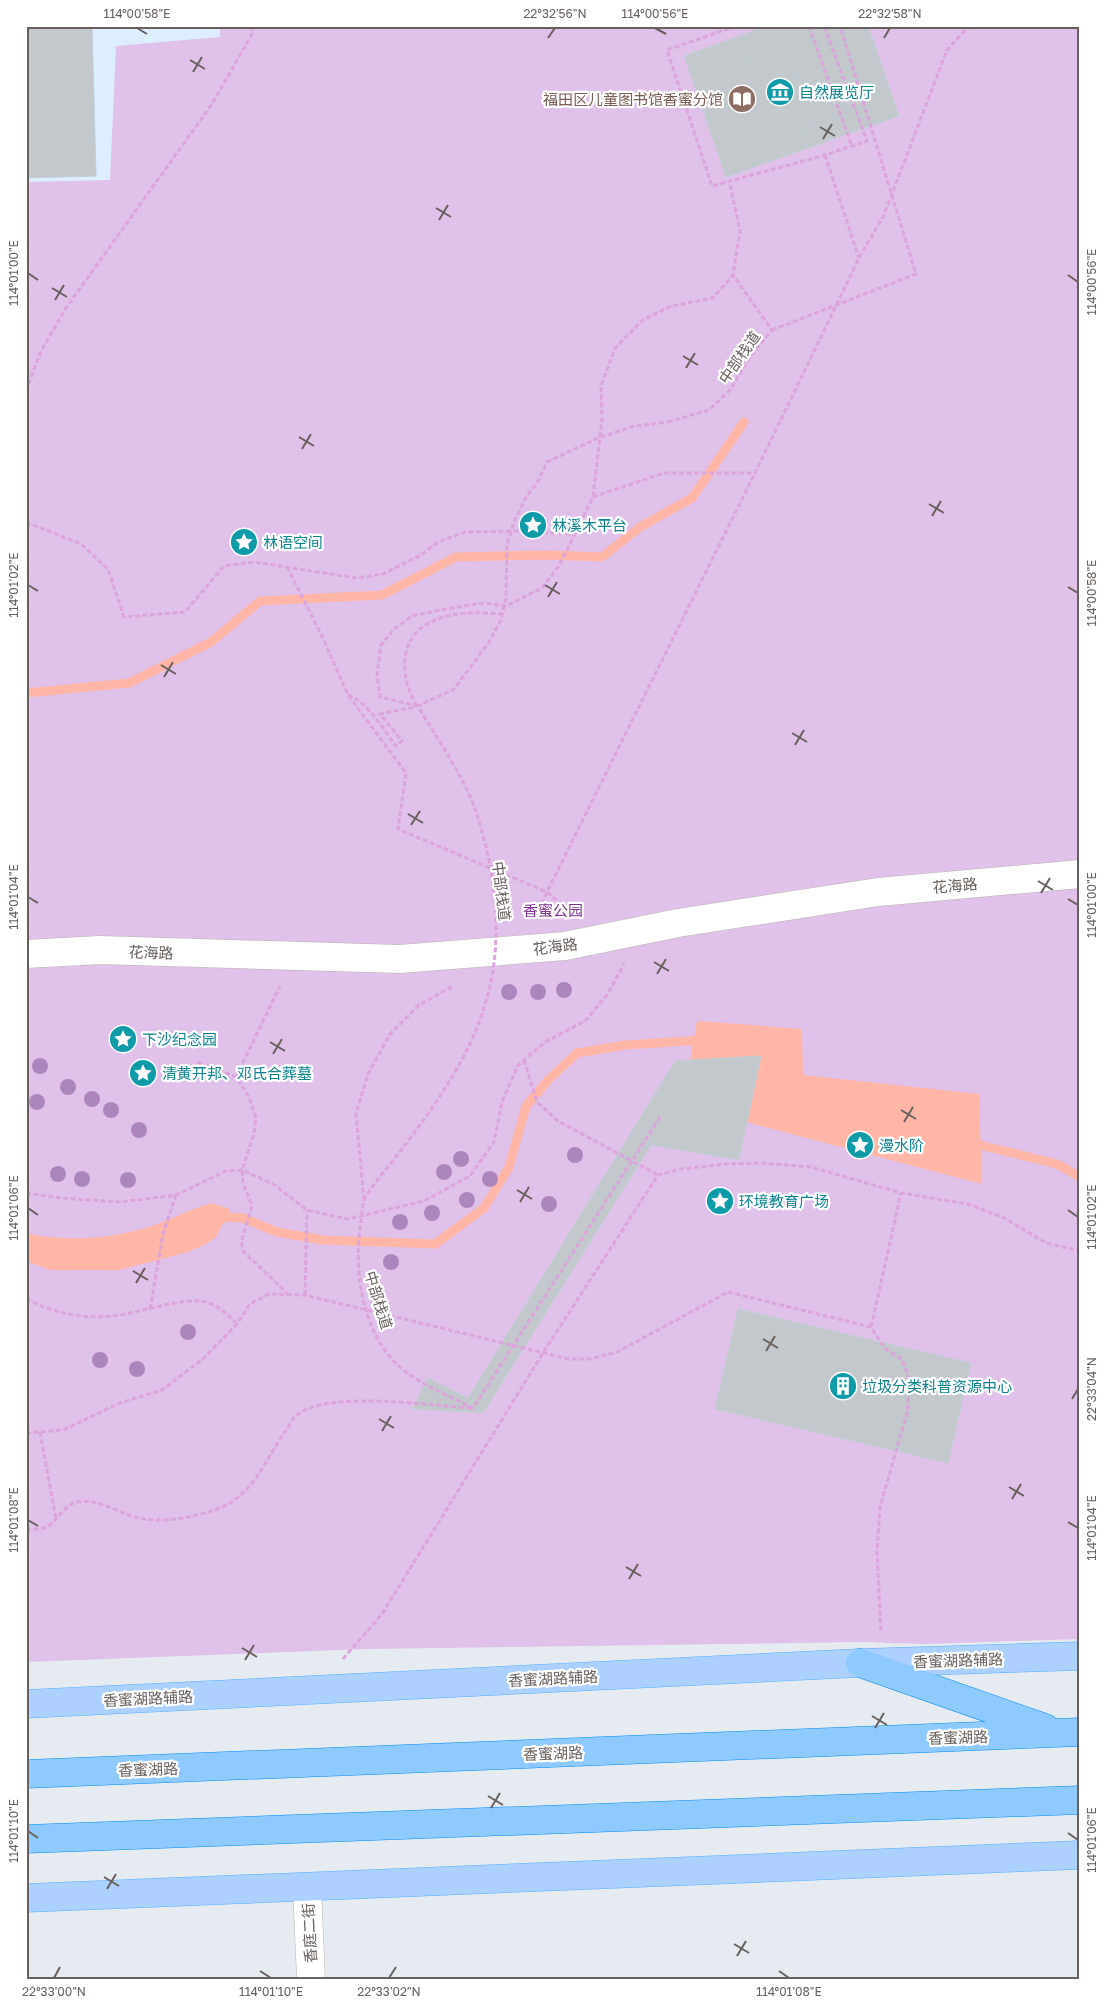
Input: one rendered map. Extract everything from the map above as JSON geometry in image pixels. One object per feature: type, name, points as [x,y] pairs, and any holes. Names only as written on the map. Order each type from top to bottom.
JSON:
[{"type":"highway","points":[[873,1663],[1070,1733]]},
{"type":"highway","name":"香蜜湖路","points":[[26,1774],[1070,1733]]},
{"type":"highway","points":[[26,1839],[1080,1800]]},
{"type":"main road","name":"香蜜湖路辅路","points":[[26,1704],[873,1663],[1080,1656]]},
{"type":"main road","points":[[26,1898],[1080,1855]]},
{"type":"street","name":"花海路","points":[[26,954],[100,950],[400,959],[566,946],[640,931],[878,892],[1080,874]]},
{"type":"street","name":"香庭二街","points":[[307,1888],[311,1979]]},
{"type":"path","points":[[26,392],[41,351],[66,308],[212,104],[252,34],[253,26]]},
{"type":"path","points":[[736,26],[667,50],[712,186],[825,155],[866,141],[824,26]]},
{"type":"path","points":[[809,26],[852,147]]},
{"type":"path","name":"中部栈道","points":[[418,706],[454,689],[480,656],[502,614],[506,598],[507,544],[514,522],[526,497],[547,462],[598,438],[634,426],[668,422],[708,410],[730,390],[750,357],[772,330],[916,274],[840,26]]},
{"type":"path","points":[[286,567],[322,636],[348,695],[406,773],[398,828],[547,892],[755,473],[859,258],[884,215],[947,50],[969,26]]},
{"type":"path","points":[[825,155],[859,258]]},
{"type":"path","points":[[418,706],[380,697],[376,673],[381,645],[394,629],[412,616],[483,603],[506,606],[542,588],[559,566],[593,498],[602,419],[601,386],[615,348],[643,320],[670,306],[713,298],[733,275],[740,231],[729,180]]},
{"type":"path","points":[[733,275],[772,330]]},
{"type":"path","points":[[593,498],[664,473],[755,473]]},
{"type":"path","points":[[26,522],[81,544],[108,569],[124,617],[185,612],[224,566],[254,562],[357,578],[383,574],[421,555],[438,542],[465,532],[518,531],[576,534]]},
{"type":"path","name":"中部栈道","points":[[473,1408],[422,1382],[401,1368],[381,1345],[370,1319],[356,1262],[364,1200],[437,1103],[456,1073],[476,1030],[490,988],[494,963],[497,915],[484,844],[474,808],[448,757],[405,682],[406,654],[417,633],[426,624],[452,616],[482,613],[502,614]]},
{"type":"path","points":[[348,695],[357,699],[368,709],[396,746],[402,741],[380,714],[418,706]]},
{"type":"path","points":[[26,1193],[61,1198],[121,1202],[176,1195],[226,1171],[242,1170],[273,1184],[307,1210],[348,1219],[424,1201],[470,1176],[494,1142],[502,1102],[518,1065],[545,1042],[585,1021],[607,995],[640,931]]},
{"type":"path","points":[[236,1077],[294,956]]},
{"type":"path","points":[[487,974],[496,972]]},
{"type":"path","points":[[364,1200],[356,1113],[368,1074],[390,1034],[418,1005],[460,982]]},
{"type":"path","points":[[524,1060],[537,1102],[558,1121],[658,1175],[706,1165],[761,1163],[811,1167],[901,1193],[968,1204],[1004,1218],[1046,1243],[1080,1251]]},
{"type":"path","points":[[197,1062],[236,1077],[249,1097],[256,1118],[254,1134],[242,1170],[243,1183],[252,1206],[241,1242],[244,1252],[290,1296]]},
{"type":"path","points":[[26,1530],[47,1526],[63,1510],[77,1502],[107,1505],[136,1518],[176,1520],[217,1509],[241,1497],[261,1473],[281,1437],[297,1414],[324,1403],[350,1401],[473,1408],[660,1117]]},
{"type":"path","points":[[317,1690],[382,1614],[543,1353],[658,1175]]},
{"type":"path","points":[[871,1328],[901,1193]]},
{"type":"path","points":[[150,1309],[163,1234],[176,1195]]},
{"type":"path","points":[[305,1295],[307,1210]]},
{"type":"path","points":[[26,1433],[63,1430],[120,1403],[162,1390],[204,1358],[237,1324],[250,1304],[269,1294],[305,1295],[569,1359],[590,1360],[617,1352],[728,1292],[871,1328],[885,1349],[902,1359],[910,1381],[908,1413],[880,1507],[877,1542],[879,1615],[873,1663]]},
{"type":"path","points":[[26,1299],[57,1313],[81,1316],[112,1316],[205,1301],[222,1309],[237,1324]]},
{"type":"path","points":[[40,1432],[56,1519]]},
{"type":"shaded area","points":[[26,26],[220,26],[220,37],[116,46],[110,180],[26,182]]},
{"type":"shaded area","points":[[697,1021],[802,1029],[803,1075],[979,1094],[982,1184],[746,1122],[761,1056],[690,1060]]},
{"type":"shaded area","points":[[211,1203],[230,1209],[216,1237],[188,1252],[119,1270],[50,1270],[26,1261],[26,1233],[54,1238],[114,1235],[151,1226]]},
{"type":"green space","name":"香蜜公园","points":[[220,26],[1080,26],[1080,1639],[924,1644],[861,1642],[369,1649],[26,1662],[26,182],[110,180],[116,46],[220,37]]},
{"type":"building","points":[[26,26],[92,26],[96,176],[26,178]]},
{"type":"building","points":[[767,26],[868,26],[899,116],[726,177],[684,56]]},
{"type":"building","name":"自然展览厅","points":[[786,43],[815,127],[774,141],[746,57]]},
{"type":"building","points":[[761,1056],[739,1160],[651,1145],[483,1413],[412,1409],[428,1378],[468,1398],[675,1061]]},
{"type":"building","name":"垃圾分类科普资源中心","points":[[738,1309],[971,1363],[948,1463],[715,1409]]},
{"type":"waterway","points":[[26,693],[129,683],[211,642],[260,601],[382,595],[456,557],[548,555],[602,557],[640,527],[692,498],[744,422]]},
{"type":"waterway","points":[[217,1220],[227,1217],[243,1218],[277,1232],[323,1240],[435,1244],[484,1208],[509,1167],[526,1106],[549,1079],[577,1053],[625,1045],[705,1040]]},
{"type":"waterway","points":[[971,1143],[1057,1164],[1080,1177]]},
{"type":"place","name":"自然展览厅","points":[[780,92]]},
{"type":"place","name":"福田区儿童图书馆香蜜分馆","points":[[742,99]]},
{"type":"place","name":"林溪木平台","points":[[533,525]]},
{"type":"place","name":"林语空间","points":[[244,542]]},
{"type":"place","name":"下沙纪念园","points":[[123,1039]]},
{"type":"place","name":"清黄开邦、邓氏合葬墓","points":[[143,1073]]},
{"type":"place","name":"漫水阶","points":[[860,1145]]},
{"type":"place","name":"环境教育广场","points":[[720,1201]]},
{"type":"place","name":"垃圾分类科普资源中心","points":[[843,1386]]}]
